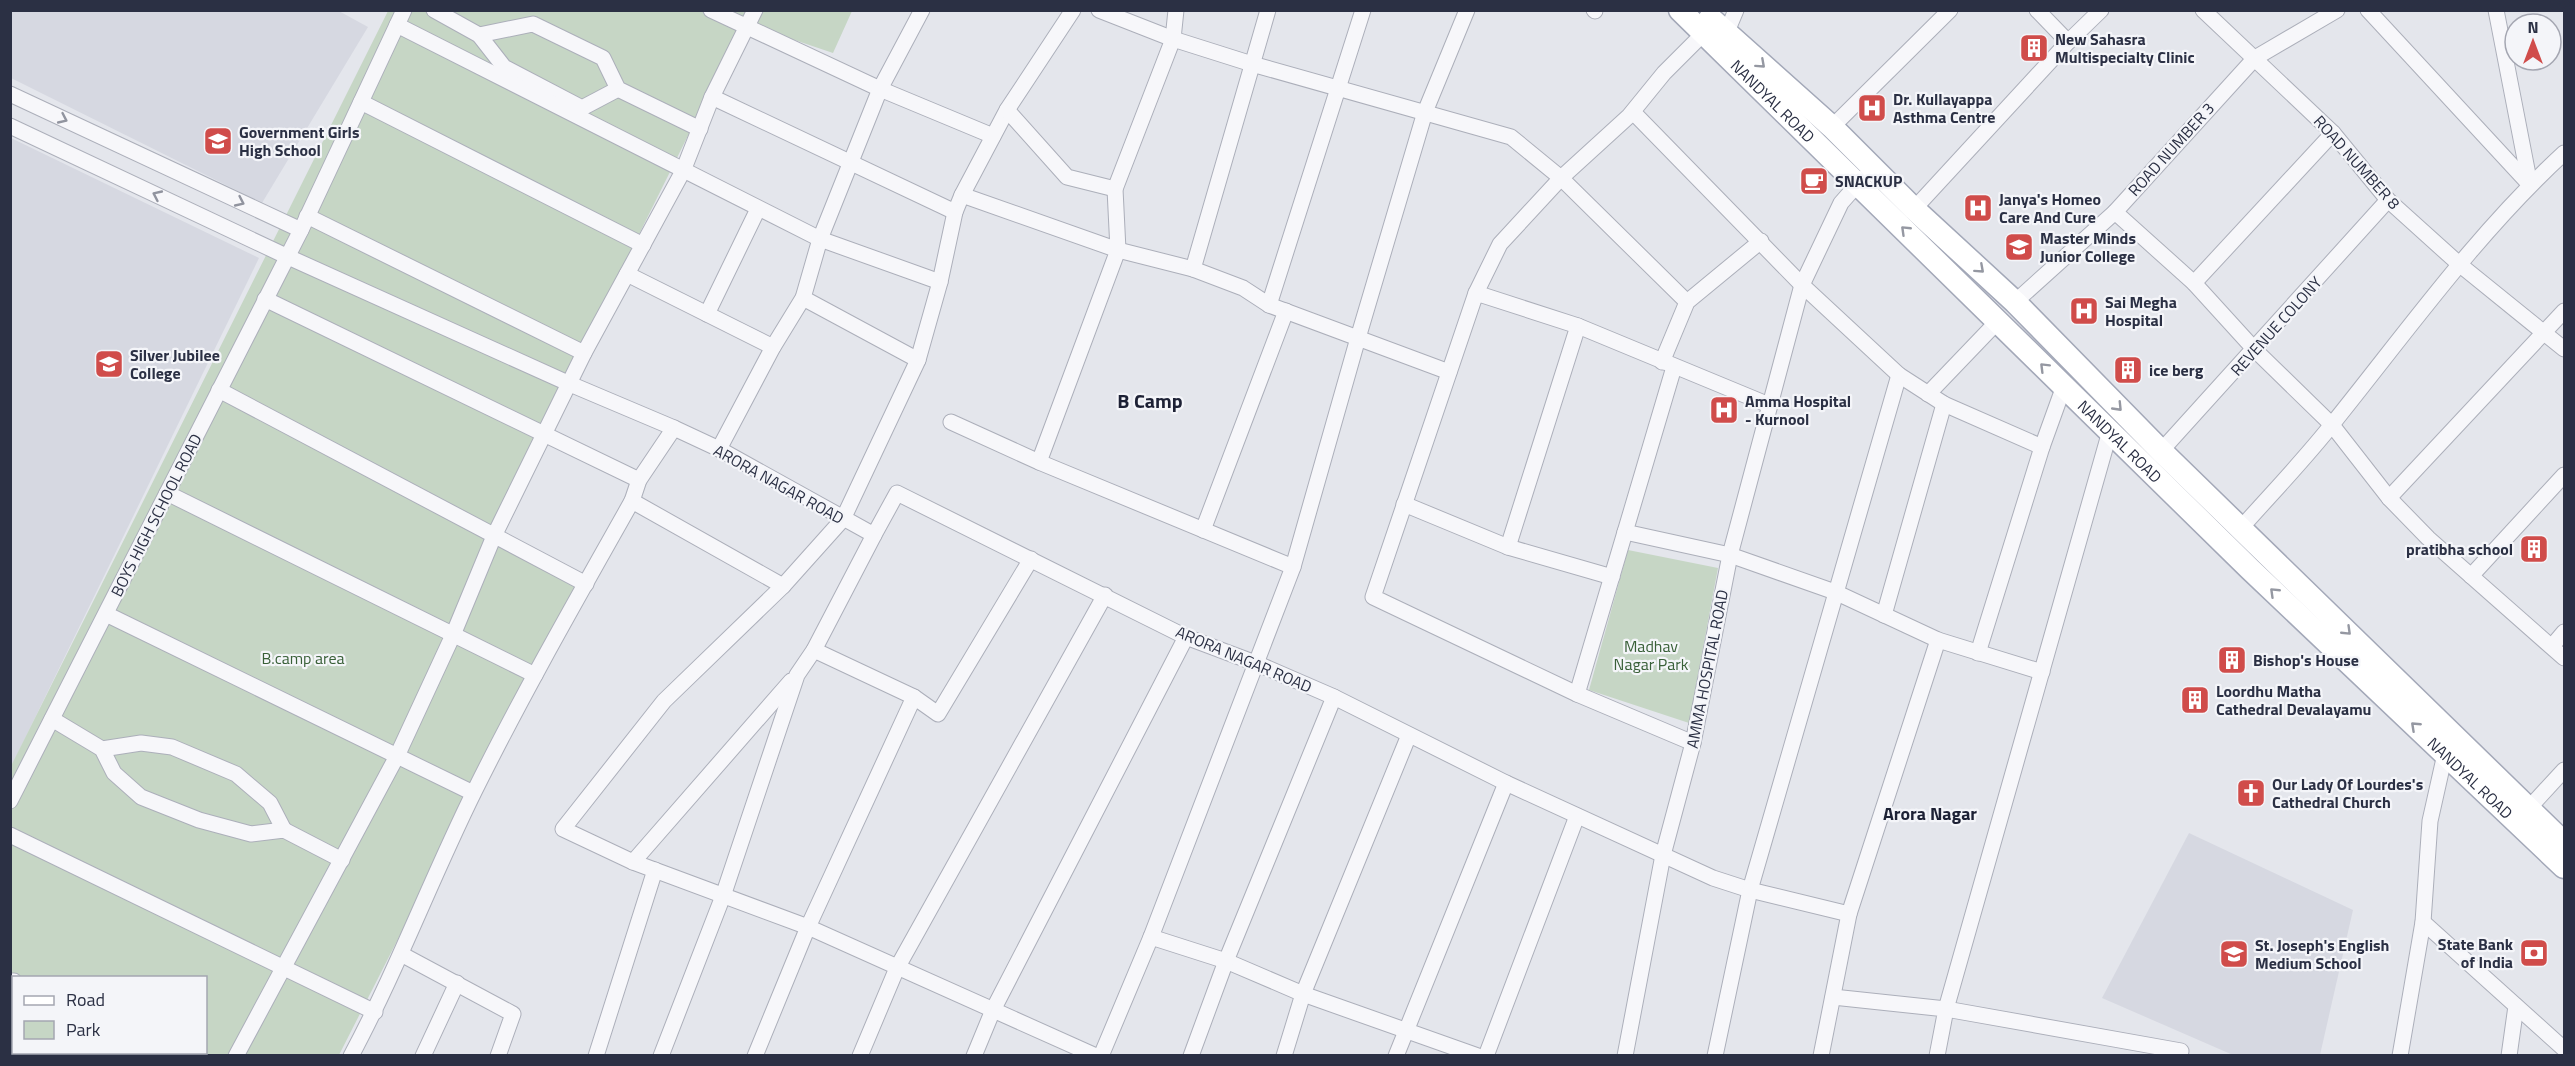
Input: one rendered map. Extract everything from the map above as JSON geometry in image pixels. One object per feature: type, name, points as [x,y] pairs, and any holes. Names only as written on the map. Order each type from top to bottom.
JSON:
[{"type":"main road","name":"NANDYAL ROAD","points":[[1680,10],[1866,176],[1998,321],[2258,576],[2565,867]]},
{"type":"main road","name":"NANDYAL ROAD","points":[[1702,10],[1832,127],[1866,176],[1914,209],[2015,302],[2162,451],[2565,843]]},
{"type":"street","name":"BOYS HIGH SCHOOL ROAD","points":[[10,801],[304,223],[404,10]]},
{"type":"street","points":[[434,10],[479,35],[504,67],[582,108],[618,89]]},
{"type":"street","points":[[711,10],[746,29],[880,89],[993,136]]},
{"type":"street","points":[[236,1056],[397,756],[453,635],[494,536],[584,353],[683,171],[712,97],[755,10]]},
{"type":"street","points":[[718,449],[773,347],[803,298],[820,239],[852,164],[880,89],[922,10]]},
{"type":"street","points":[[1073,10],[1007,110],[962,195],[955,212],[940,282],[918,360],[843,519],[783,586],[664,701],[563,829],[633,862],[808,927],[1088,1054]]},
{"type":"street","points":[[1099,10],[1173,39],[1252,64],[1512,137],[1560,178],[1687,302]]},
{"type":"street","points":[[1039,462],[1118,250],[1115,189],[1173,39],[1176,10]]},
{"type":"street","points":[[1193,270],[1268,10]]},
{"type":"street","points":[[1269,305],[1363,10]]},
{"type":"street","points":[[1101,1056],[1151,937],[1258,664],[1293,567],[1425,112],[1467,10]]},
{"type":"street","points":[[1726,34],[1736,10]]},
{"type":"street","points":[[1832,127],[1950,10]]},
{"type":"street","points":[[2037,10],[2068,42]]},
{"type":"street","points":[[1914,209],[2068,42],[2101,10]]},
{"type":"street","name":"ROAD NUMBER 8","points":[[2203,10],[2333,133],[2388,200],[2459,264],[2565,349]]},
{"type":"street","name":"ROAD NUMBER 3","points":[[2015,302],[2115,212],[2255,58],[2337,10]]},
{"type":"street","points":[[2368,10],[2530,185]]},
{"type":"street","points":[[2496,10],[2530,185]]},
{"type":"street","points":[[479,35],[533,24],[603,58],[618,89],[700,129]]},
{"type":"street","points":[[397,25],[820,239],[940,282]]},
{"type":"street","points":[[1693,743],[1577,694],[1373,597],[1476,293],[1500,244],[1560,178],[1633,112],[1664,73],[1704,33]]},
{"type":"street","points":[[10,94],[304,223],[584,353]]},
{"type":"street","points":[[712,97],[955,212]]},
{"type":"street","points":[[361,102],[643,245]]},
{"type":"street","points":[[1007,110],[1067,177],[1115,189]]},
{"type":"street","points":[[1633,112],[1802,285],[1899,375],[1944,404],[2042,447]]},
{"type":"street","name":"ARORA NAGAR ROAD","points":[[10,126],[286,256],[570,384],[675,428],[718,449],[874,535],[897,493],[1186,637],[1258,664],[1334,697],[1506,783],[1713,878],[1750,890],[1849,914]]},
{"type":"street","points":[[2194,283],[2333,133]]},
{"type":"street","points":[[2241,528],[2332,425],[2459,264],[2530,185],[2565,153]]},
{"type":"street","points":[[1802,285],[1841,203],[1866,176]]},
{"type":"street","points":[[962,195],[1118,250],[1193,270],[1243,288],[1269,305],[1449,372]]},
{"type":"street","name":"REVENUE COLONY","points":[[2162,451],[2388,200]]},
{"type":"street","points":[[707,314],[758,209]]},
{"type":"street","points":[[2115,212],[2194,283],[2255,350],[2332,425],[2388,498],[2428,538],[2553,645],[2565,658]]},
{"type":"street","points":[[1577,694],[1625,532],[1668,364],[1687,302],[1761,241]]},
{"type":"street","points":[[627,274],[773,347]]},
{"type":"street","name":"AMMA HOSPITAL ROAD","points":[[1625,1056],[1663,855],[1693,743],[1730,555],[1802,285]]},
{"type":"street","points":[[1476,293],[1578,326],[1769,405]]},
{"type":"street","points":[[803,298],[918,360]]},
{"type":"street","points":[[265,299],[639,480]]},
{"type":"street","points":[[1203,530],[1286,311]]},
{"type":"street","points":[[2388,498],[2565,311]]},
{"type":"street","points":[[1928,394],[1998,321]]},
{"type":"street","points":[[1508,547],[1578,326]]},
{"type":"street","points":[[1715,1056],[1750,890],[1899,375]]},
{"type":"street","points":[[1978,653],[2042,447],[2064,386]]},
{"type":"street","points":[[219,390],[586,584]]},
{"type":"street","points":[[1884,615],[1944,404]]},
{"type":"street","points":[[951,422],[1039,462],[1293,567]]},
{"type":"street","points":[[351,1056],[375,1012],[473,793],[535,675],[632,501],[639,480],[675,428]]},
{"type":"street","points":[[1937,1056],[1946,1009],[2110,431]]},
{"type":"street","points":[[2471,576],[2565,475]]},
{"type":"street","points":[[167,494],[535,675]]},
{"type":"street","points":[[632,501],[783,586]]},
{"type":"street","points":[[1404,504],[1508,547],[1612,577]]},
{"type":"street","points":[[1625,532],[1730,555],[1835,592],[1938,640],[2042,672]]},
{"type":"street","points":[[633,862],[797,675],[814,650],[874,535]]},
{"type":"street","points":[[814,650],[914,697],[938,714],[1031,559]]},
{"type":"street","points":[[860,1056],[897,968],[1105,595]]},
{"type":"street","points":[[106,614],[473,793]]},
{"type":"street","points":[[2553,645],[2565,632]]},
{"type":"street","points":[[974,1056],[993,1010],[1186,637]]},
{"type":"street","points":[[1821,1056],[1849,914],[1938,640]]},
{"type":"street","points":[[661,1056],[723,896],[797,675]]},
{"type":"street","points":[[755,1056],[808,927],[914,697]]},
{"type":"street","points":[[1191,1056],[1226,961],[1334,697]]},
{"type":"street","points":[[52,719],[102,748],[114,772],[141,797],[199,820],[251,834],[284,830],[342,860]]},
{"type":"street","points":[[1284,1056],[1303,994],[1409,735]]},
{"type":"street","points":[[102,748],[141,743],[172,747],[236,774],[270,803],[284,830]]},
{"type":"street","points":[[2400,1056],[2423,922],[2430,821],[2445,754]]},
{"type":"street","points":[[2529,808],[2565,770]]},
{"type":"street","points":[[1396,1056],[1506,783]]},
{"type":"street","points":[[1486,1056],[1577,816]]},
{"type":"street","points":[[10,836],[375,1012]]},
{"type":"street","points":[[596,1056],[655,870]]},
{"type":"street","points":[[2423,922],[2565,1049]]},
{"type":"street","points":[[1151,937],[1226,961],[1303,994],[1478,1056]]},
{"type":"street","points":[[401,954],[513,1014],[498,1056]]},
{"type":"street","points":[[423,1056],[457,983]]},
{"type":"street","points":[[1833,997],[1946,1009],[2181,1051],[2180,1056]]},
{"type":"street","points":[[2509,1056],[2516,1006]]},
{"type":"shaded area","name":"Government Girls High School","points":[[337,10],[368,27],[262,203],[11,78],[11,11]]},
{"type":"shaded area","name":"Silver Jubilee College","points":[[11,138],[259,258],[11,767]]},
{"type":"shaded area","name":"St. Joseph's English Medium School","points":[[2189,833],[2353,910],[2320,1055],[2233,1055],[2102,998]]},
{"type":"green space","name":"B.camp area","points":[[388,11],[852,11],[833,53],[744,23],[488,538],[577,587],[339,1055],[11,1055],[10,768]]},
{"type":"green space","name":"Madhav Nagar Park","points":[[1628,550],[1718,568],[1689,723],[1589,690]]},
{"type":"place","name":"New Sahasra Multispecialty Clinic","points":[[2034,48]]},
{"type":"place","name":"Dr. Kullayappa Asthma Centre","points":[[1872,108]]},
{"type":"place","name":"Government Girls High School","points":[[218,141]]},
{"type":"place","name":"SNACKUP","points":[[1814,181]]},
{"type":"place","name":"Janya's Homeo Care And Cure","points":[[1978,208]]},
{"type":"place","name":"Master Minds Junior College","points":[[2019,247]]},
{"type":"place","name":"Sai Megha Hospital","points":[[2084,311]]},
{"type":"place","name":"Silver Jubilee College","points":[[109,364]]},
{"type":"place","name":"ice berg","points":[[2128,370]]},
{"type":"place","name":"Amma Hospital - Kurnool","points":[[1724,410]]},
{"type":"place","name":"pratibha school","points":[[2534,549]]},
{"type":"place","name":"Bishop's House","points":[[2232,660]]},
{"type":"place","name":"Loordhu Matha Cathedral Devalayamu","points":[[2195,700]]},
{"type":"place","name":"Our Lady Of Lourdes's Cathedral Church","points":[[2251,793]]},
{"type":"place","name":"State Bank of India","points":[[2534,953]]},
{"type":"place","name":"St. Joseph's English Medium School","points":[[2234,954]]},
{"type":"district","name":"B Camp","points":[[1150,401]]},
{"type":"district","name":"Arora Nagar","points":[[1930,814]]}]
